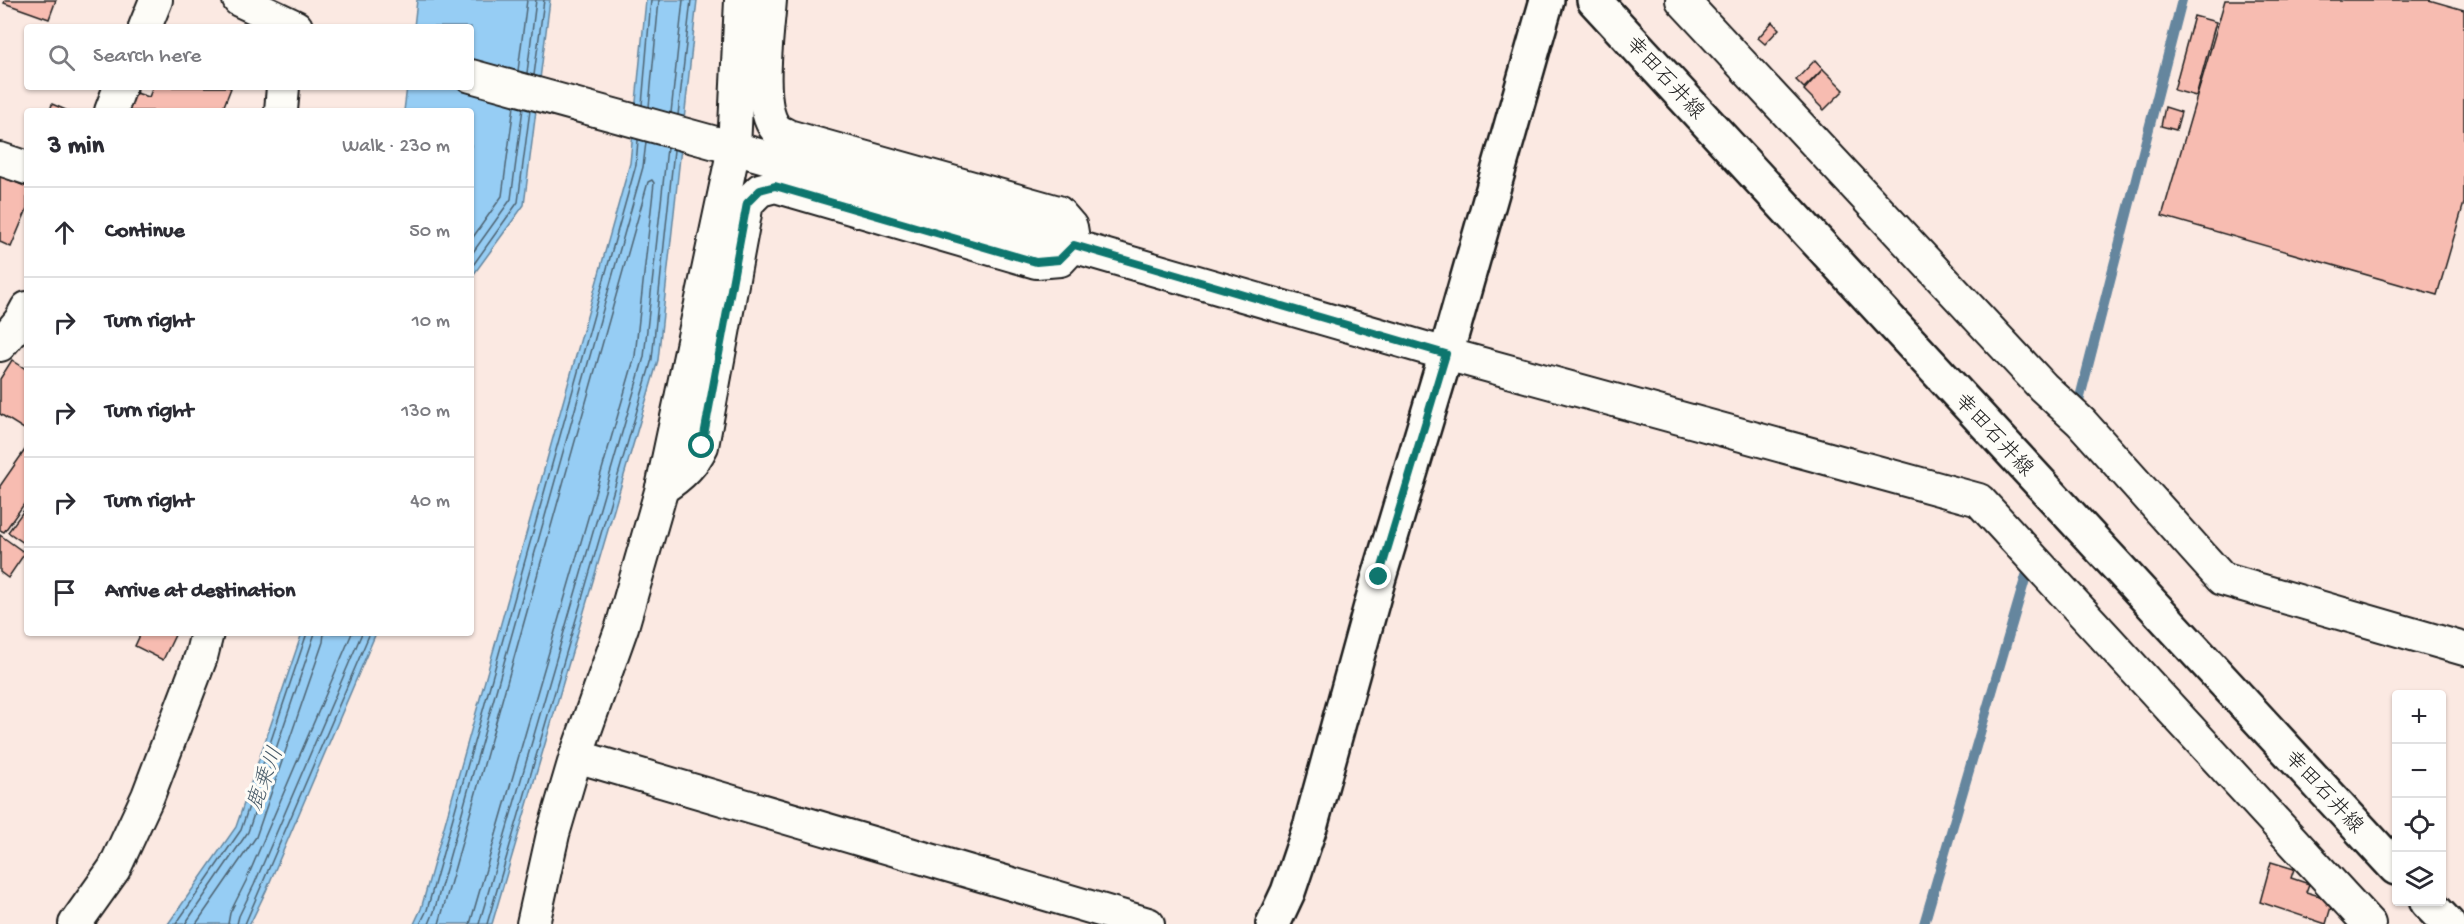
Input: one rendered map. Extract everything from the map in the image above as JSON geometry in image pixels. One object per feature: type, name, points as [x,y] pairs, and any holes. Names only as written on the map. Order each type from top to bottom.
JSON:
[{"type":"main road","points":[[1273,924],[1288,892],[1311,824],[1379,577],[1446,354],[1547,0]]},
{"type":"main road","name":"幸田石井線","points":[[1594,0],[2392,863]]},
{"type":"main road","points":[[2431,906],[2448,924]]},
{"type":"street","points":[[146,24],[156,0]]},
{"type":"street","points":[[239,0],[291,19]]},
{"type":"street","points":[[533,924],[554,834],[576,756],[622,627],[662,488],[734,148],[741,0]]},
{"type":"street","points":[[770,0],[764,93],[768,112],[776,129],[788,136],[1058,212],[1071,227],[1074,245]]},
{"type":"street","points":[[1682,0],[2043,387],[2081,422],[2222,579],[2464,649]]},
{"type":"street","points":[[474,77],[734,148],[1446,354],[1979,500],[2369,924]]},
{"type":"street","points":[[112,108],[119,90]]},
{"type":"street","points":[[281,108],[283,90]]},
{"type":"street","points":[[0,159],[24,167]]},
{"type":"street","points":[[662,488],[680,477],[696,458],[702,446],[747,203],[760,190],[775,186],[1036,262],[1059,260],[1074,245]]},
{"type":"street","points":[[0,345],[24,314]]},
{"type":"street","points":[[75,924],[114,870],[147,796],[201,657],[206,636]]},
{"type":"street","points":[[576,756],[1148,924]]},
{"type":"water","points":[[417,0],[550,0],[524,205],[474,274],[474,108],[404,108],[407,90],[474,90],[474,24],[414,24]]},
{"type":"water","points":[[646,0],[697,0],[658,360],[492,924],[414,924],[421,909],[630,163]]},
{"type":"water","name":"鹿乗川","points":[[301,636],[375,636],[250,924],[168,924],[236,827]]},
{"type":"building","points":[[5,0],[56,0],[49,19],[4,3]]},
{"type":"building","points":[[2225,0],[2429,0],[2464,10],[2464,203],[2437,295],[2162,216]]},
{"type":"building","points":[[2194,16],[2216,22],[2196,96],[2174,90]]},
{"type":"building","points":[[1772,22],[1779,29],[1765,44],[1758,38]]},
{"type":"building","points":[[1815,60],[1823,69],[1804,88],[1796,80]]},
{"type":"building","points":[[1823,69],[1844,90],[1824,110],[1804,90]]},
{"type":"building","points":[[152,90],[230,90],[223,108],[121,108],[130,91],[149,97]]},
{"type":"building","points":[[2165,107],[2181,112],[2176,130],[2161,126]]},
{"type":"building","points":[[0,176],[24,186],[24,216],[11,247],[0,242]]},
{"type":"building","points":[[12,360],[24,368],[24,429],[0,414],[0,379]]},
{"type":"building","points":[[24,451],[24,504],[4,532],[0,530],[0,486]]},
{"type":"building","points":[[24,510],[24,543],[8,532]]},
{"type":"building","points":[[0,535],[24,554],[8,578],[0,572]]},
{"type":"building","points":[[140,636],[175,636],[163,660],[135,646]]},
{"type":"building","points":[[2271,862],[2294,869],[2291,878],[2309,884],[2306,892],[2333,900],[2326,924],[2260,902]]},
{"type":"waterway","points":[[2078,405],[2182,0]]},
{"type":"waterway","points":[[1924,924],[2026,576]]},
{"type":"route","points":[[702,446],[747,203],[760,190],[775,186],[1036,262],[1059,260],[1074,245],[1446,354],[1379,577]]}]
